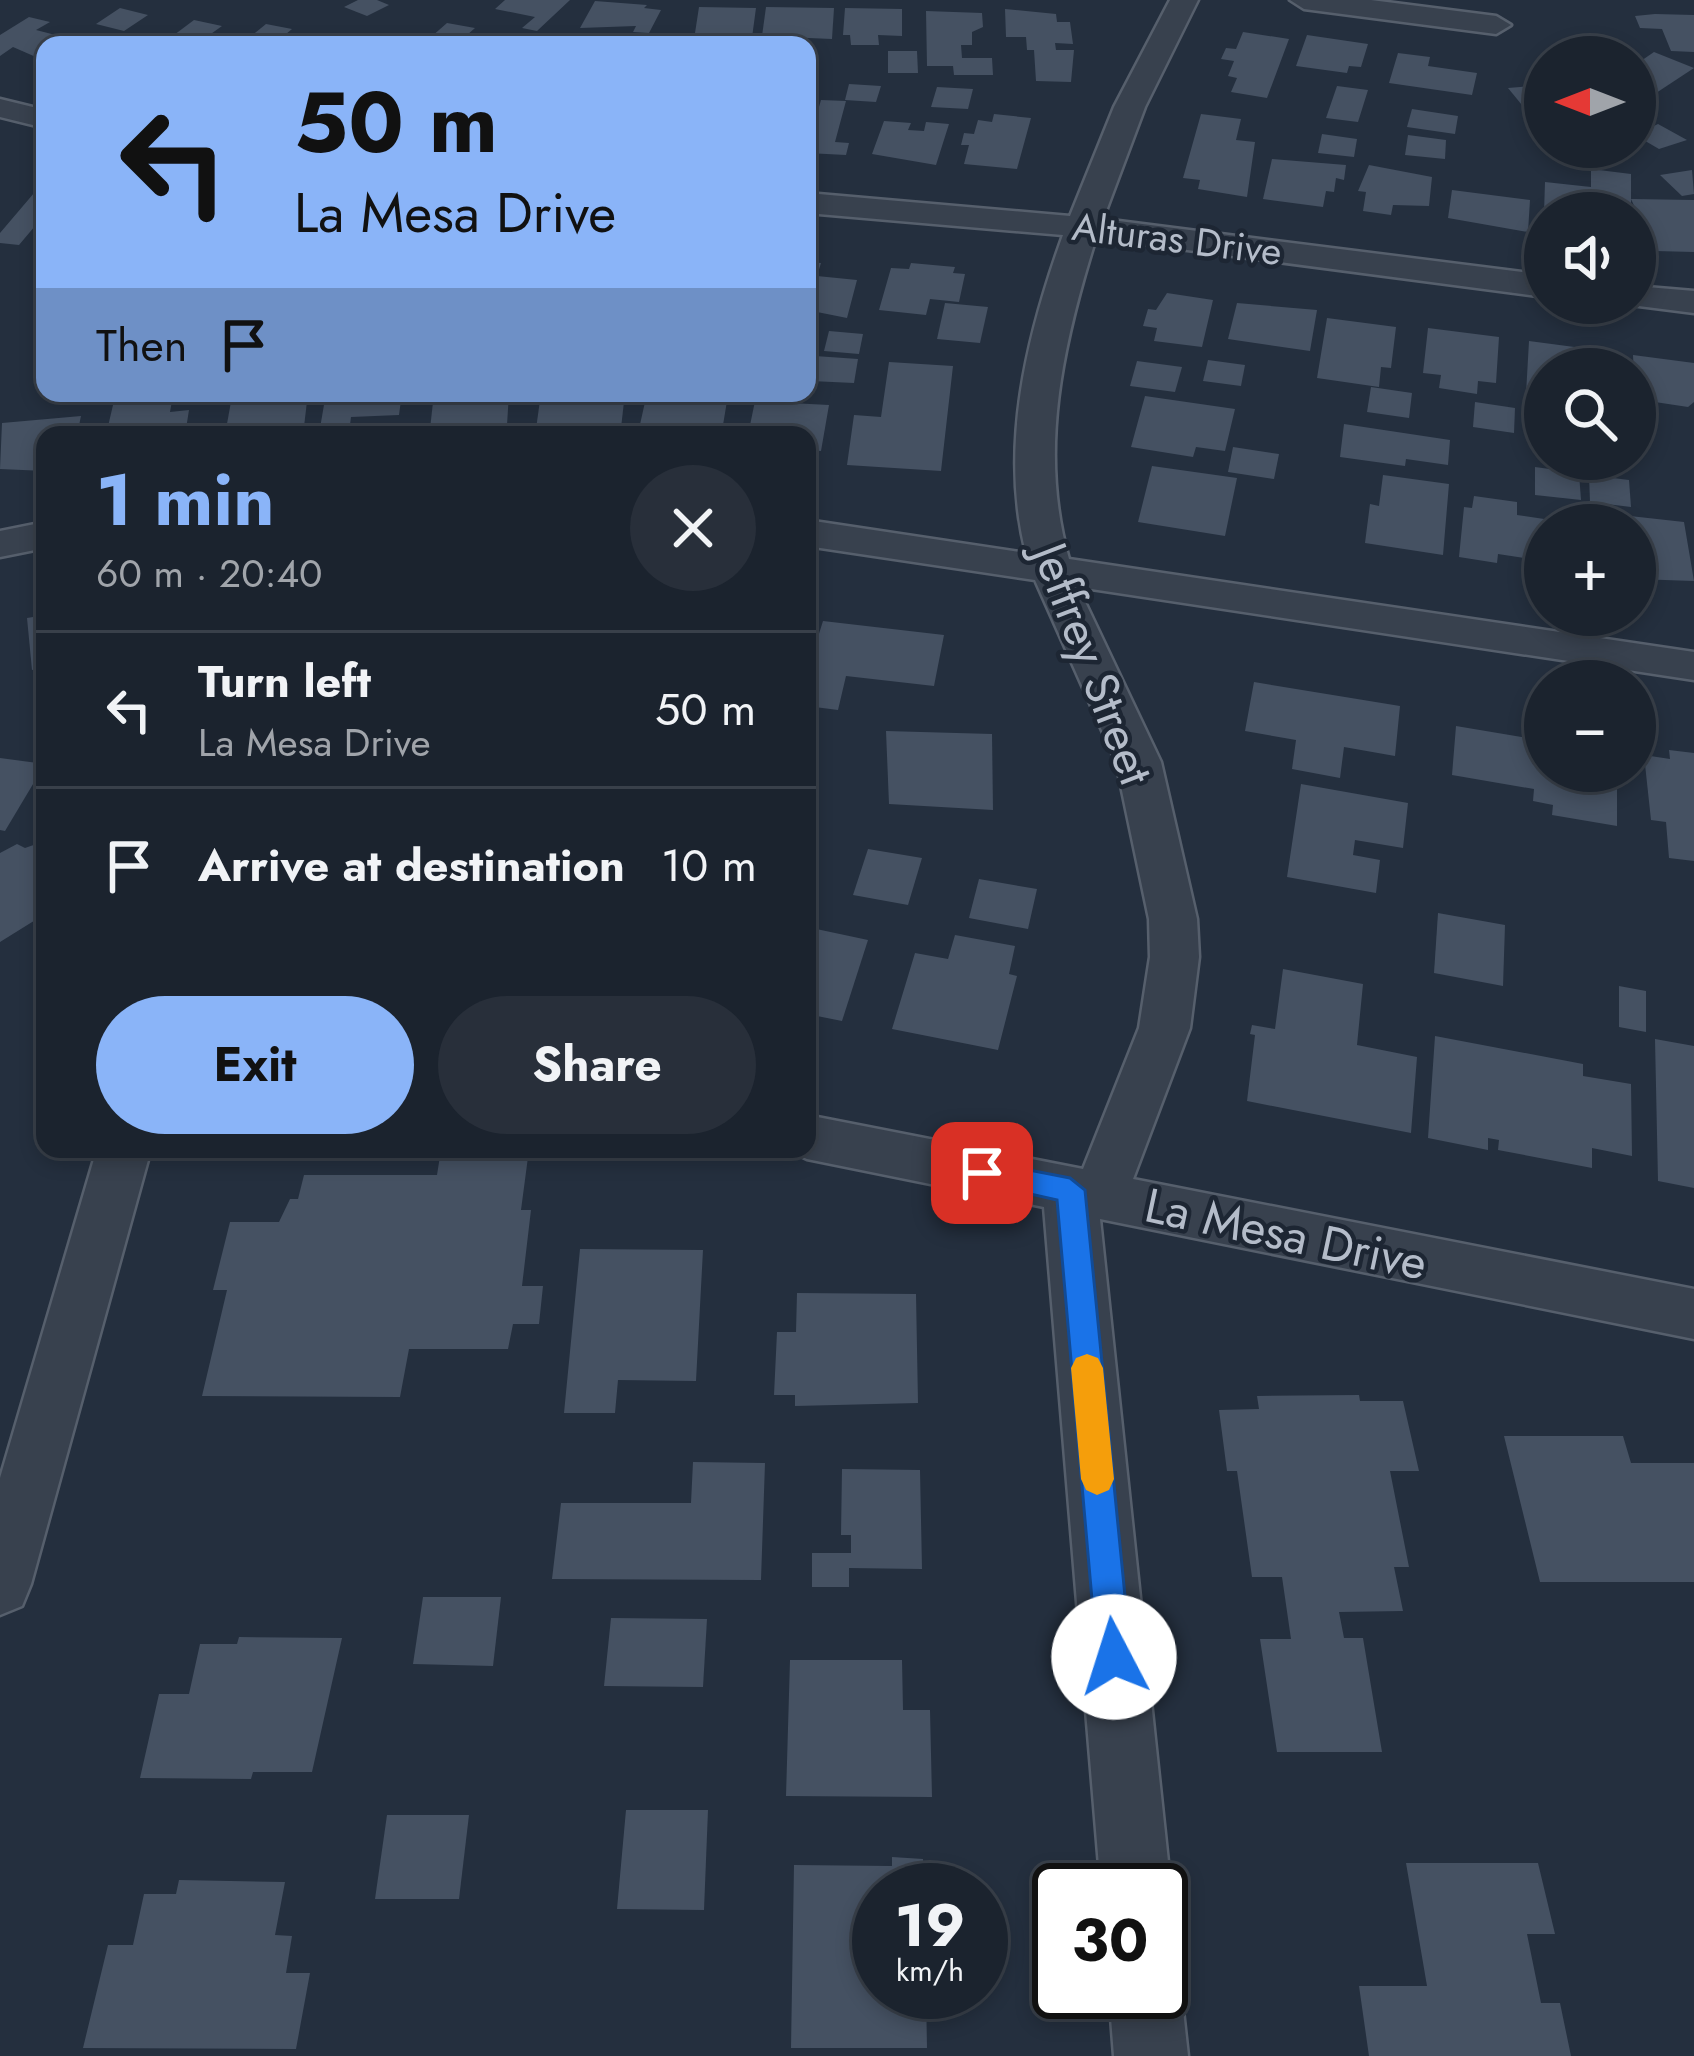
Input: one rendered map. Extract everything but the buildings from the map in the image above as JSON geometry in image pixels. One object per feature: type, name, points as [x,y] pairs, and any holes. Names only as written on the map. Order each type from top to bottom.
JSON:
[{"type":"street","name":"Jeffrey Street","points":[[1134,1863],[1084,1193],[1165,1041],[1176,980],[1172,914],[1136,756],[1071,632],[1049,569],[1035,497],[1032,430],[1041,368],[1126,110],[1184,0]]},
{"type":"street","points":[[1304,0],[1496,25]]},
{"type":"street","points":[[0,108],[36,117]]},
{"type":"street","name":"Alturas Drive","points":[[816,204],[1086,227],[1524,283]]},
{"type":"street","points":[[1656,299],[1694,302]]},
{"type":"street","points":[[816,534],[1694,666]]},
{"type":"street","points":[[0,544],[36,537]]},
{"type":"street","name":"La Mesa Drive","points":[[816,1139],[1694,1314]]},
{"type":"street","points":[[0,1584],[121,1158]]},
{"type":"street","points":[[1148,2019],[1151,2056]]},
{"type":"slow traffic","points":[[1087,1368],[1097,1479]]},
{"type":"route","points":[[982,1173],[1070,1190],[1114,1657]]}]
